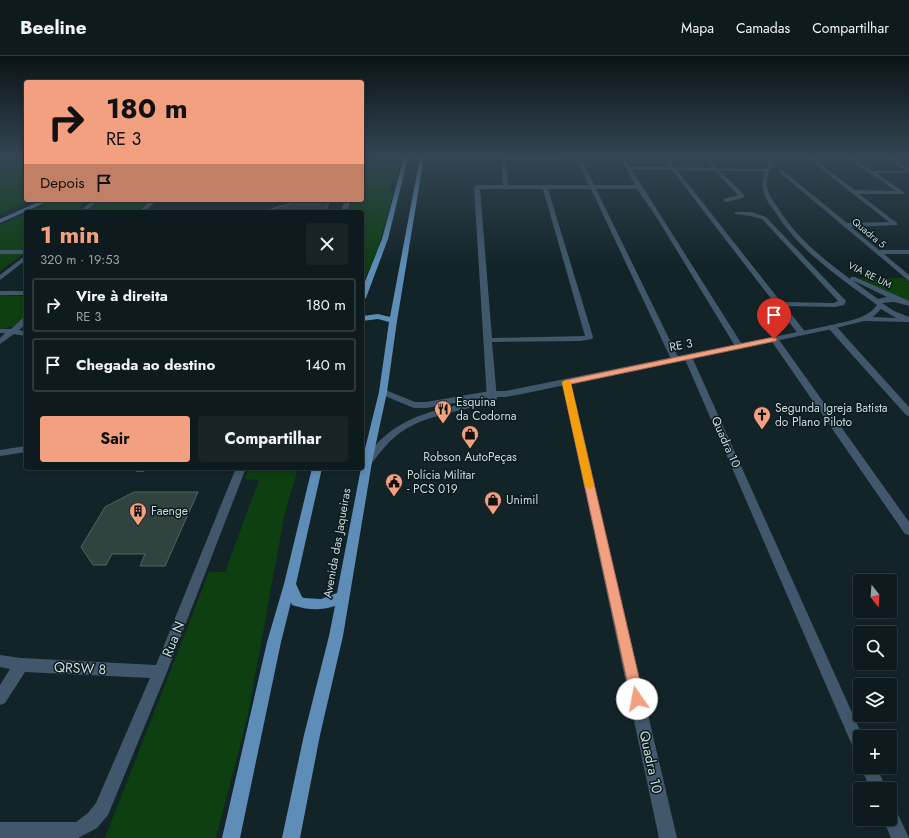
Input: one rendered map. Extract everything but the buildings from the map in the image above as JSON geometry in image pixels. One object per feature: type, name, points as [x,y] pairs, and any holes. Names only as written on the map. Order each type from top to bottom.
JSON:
[{"type":"main road","points":[[364,293],[385,239],[397,193]]},
{"type":"main road","name":"Avenida das Jaqueiras","points":[[291,838],[312,735],[344,596],[367,462],[383,392],[393,321],[416,193]]},
{"type":"main road","points":[[25,210],[43,202]]},
{"type":"main road","points":[[0,221],[24,210]]},
{"type":"main road","points":[[364,318],[379,316],[386,317],[393,321]]},
{"type":"main road","points":[[231,838],[274,642],[290,584],[317,470]]},
{"type":"main road","points":[[290,584],[297,601],[311,606],[325,605],[344,596]]},
{"type":"street","points":[[478,193],[491,397]]},
{"type":"street","points":[[488,340],[589,338],[547,193]]},
{"type":"street","points":[[595,193],[675,359]]},
{"type":"street","points":[[643,193],[739,346]]},
{"type":"street","points":[[693,193],[802,333]]},
{"type":"street","points":[[726,200],[739,198],[741,197],[740,193]]},
{"type":"street","name":"VIA RE UM","points":[[767,193],[778,214],[808,250],[879,304],[898,317],[908,320]]},
{"type":"street","name":"Quadra 5","points":[[809,193],[909,279]]},
{"type":"street","points":[[846,225],[895,224],[856,193]]},
{"type":"street","points":[[84,210],[94,202]]},
{"type":"street","points":[[143,210],[152,202]]},
{"type":"street","points":[[737,213],[752,214],[764,218],[842,301],[841,303],[835,305],[778,304]]},
{"type":"street","points":[[0,252],[24,252]]},
{"type":"street","points":[[878,252],[908,252]]},
{"type":"street","points":[[0,278],[24,259]]},
{"type":"street","name":"VIA RE UM","points":[[833,268],[909,304]]},
{"type":"street","points":[[0,293],[24,293]]},
{"type":"street","points":[[879,304],[883,300],[898,300]]},
{"type":"street","name":"RE 3","points":[[383,392],[392,398],[414,405],[426,405],[491,397],[832,327],[862,319],[875,313],[879,304]]},
{"type":"street","name":"RE 3","points":[[862,319],[908,320]]},
{"type":"street","points":[[0,342],[24,322]]},
{"type":"street","points":[[832,327],[909,413]]},
{"type":"street","points":[[0,331],[12,331],[24,334]]},
{"type":"street","points":[[774,339],[909,531]]},
{"type":"street","name":"Quadra 10","points":[[688,357],[853,731]]},
{"type":"street","name":"Quadra 10","points":[[566,382],[668,838]]},
{"type":"street","name":"RE 3","points":[[367,462],[389,436],[398,429],[424,417],[491,397]]},
{"type":"street","points":[[0,453],[24,449]]},
{"type":"street","name":"Rua N","points":[[0,831],[77,830],[94,821],[102,809],[160,672],[240,470]]},
{"type":"street","name":"QRSW 8","points":[[0,661],[21,665],[160,672]]},
{"type":"street","points":[[0,698],[21,665]]},
{"type":"street","points":[[895,826],[900,838]]},
{"type":"green space","points":[[0,193],[24,193],[24,202],[27,202],[0,214]]},
{"type":"green space","points":[[364,193],[391,193],[379,246],[364,280],[364,210],[349,210],[352,202],[364,202]]},
{"type":"green space","points":[[52,202],[86,202],[76,210],[34,210]]},
{"type":"green space","points":[[98,202],[147,202],[138,210],[88,210]]},
{"type":"green space","points":[[24,215],[24,253],[0,271],[0,225]]},
{"type":"green space","points":[[860,278],[904,278],[909,282],[909,303]]},
{"type":"green space","points":[[0,295],[24,296],[24,318],[14,326],[0,330]]},
{"type":"green space","points":[[248,470],[297,470],[284,517],[248,715],[216,838],[105,838],[209,572],[225,572],[259,480],[245,479]]},
{"type":"slow traffic","points":[[568,382],[566,382],[590,486]]},
{"type":"place","name":"Esquina da Codorna","points":[[443,424]]},
{"type":"place","name":"Segunda Igreja Batista do Plano Piloto","points":[[762,430]]},
{"type":"place","name":"Robson AutoPeças","points":[[470,449]]},
{"type":"place","name":"Polícia Militar - PCS 019","points":[[394,497]]},
{"type":"place","name":"Unimil","points":[[493,515]]},
{"type":"place","name":"Faenge","points":[[138,526]]},
{"type":"route","points":[[637,699],[566,382],[774,339]]}]
